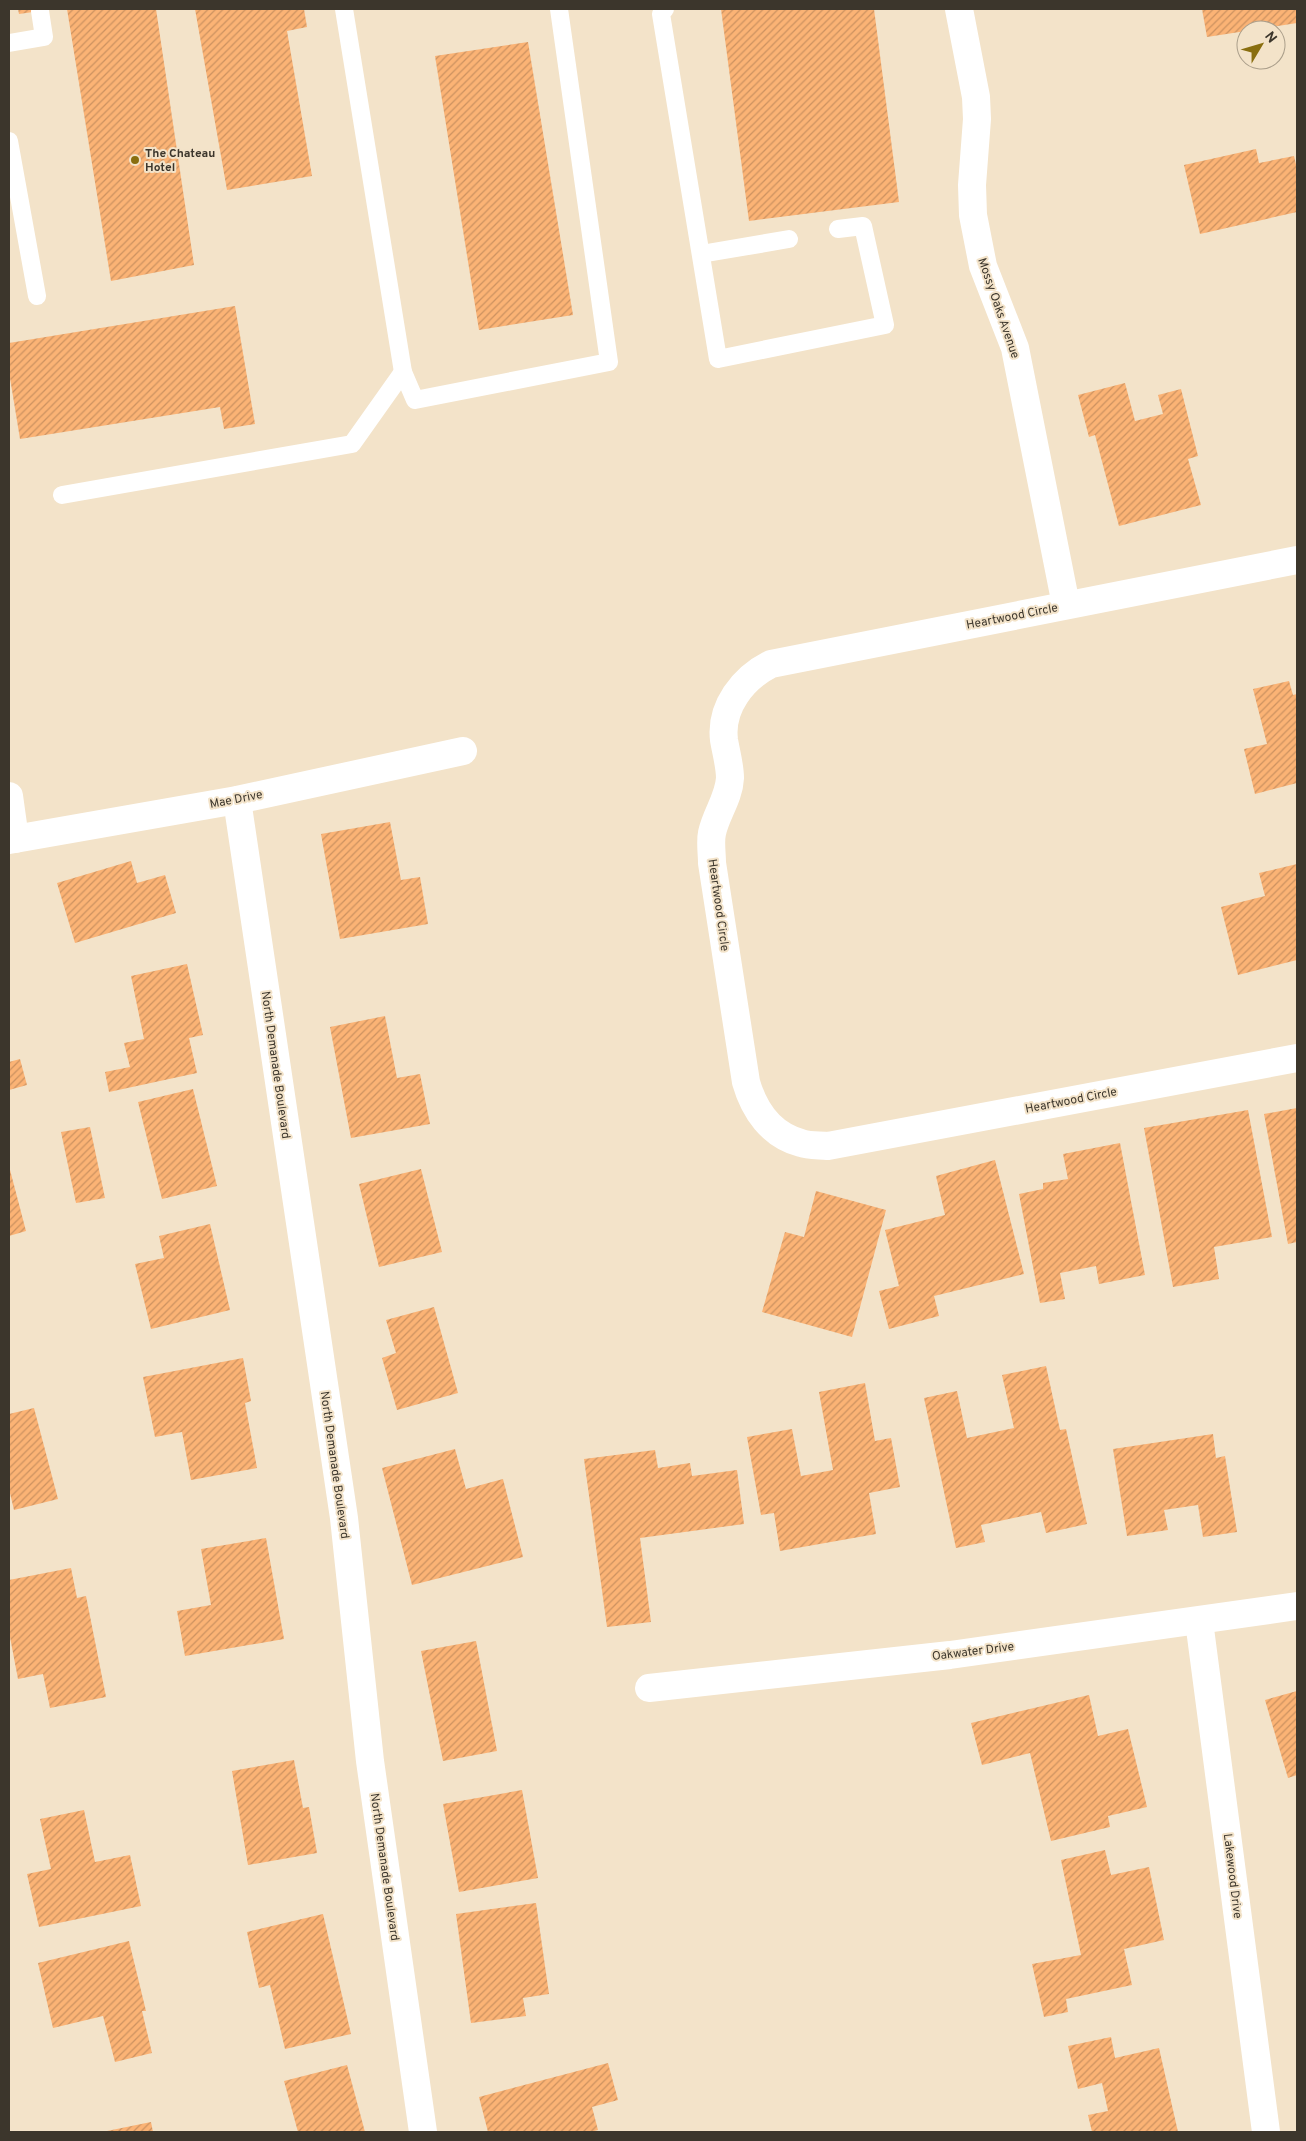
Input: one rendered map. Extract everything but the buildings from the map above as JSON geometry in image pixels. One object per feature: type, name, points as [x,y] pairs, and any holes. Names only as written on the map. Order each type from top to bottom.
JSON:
[{"type":"street","name":"Mossy Oaks Avenue","points":[[959,9],[976,97],[977,119],[972,185],[973,215],[982,266],[1015,348],[1066,605]]},
{"type":"street","name":"Heartwood Circle","points":[[1297,560],[771,664],[757,671],[744,682],[734,696],[725,722],[724,738],[730,777],[726,796],[712,833],[712,863],[746,1082],[759,1114],[775,1130],[801,1144],[828,1146],[1297,1058]]},
{"type":"street","name":"Mae Drive","points":[[12,840],[236,800],[463,751]]},
{"type":"street","points":[[9,796],[12,840]]},
{"type":"street","name":"North Demanade Boulevard","points":[[236,800],[342,1508],[370,1761],[423,2132]]},
{"type":"street","name":"Oakwater Drive","points":[[649,1688],[950,1655],[1297,1606]]},
{"type":"street","name":"Lakewood Drive","points":[[1199,1621],[1266,2132]]},
{"type":"lane","points":[[344,9],[403,372],[414,400],[609,362],[558,9]]},
{"type":"lane","points":[[665,9],[661,14],[718,359],[885,325],[863,226],[838,229]]},
{"type":"lane","points":[[9,43],[44,38],[40,11]]},
{"type":"lane","points":[[9,140],[10,160],[36,296]]},
{"type":"lane","points":[[701,254],[789,239]]},
{"type":"lane","points":[[62,495],[352,444],[403,372]]},
{"type":"place","name":"The Chateau Hotel","points":[[135,160]]}]
